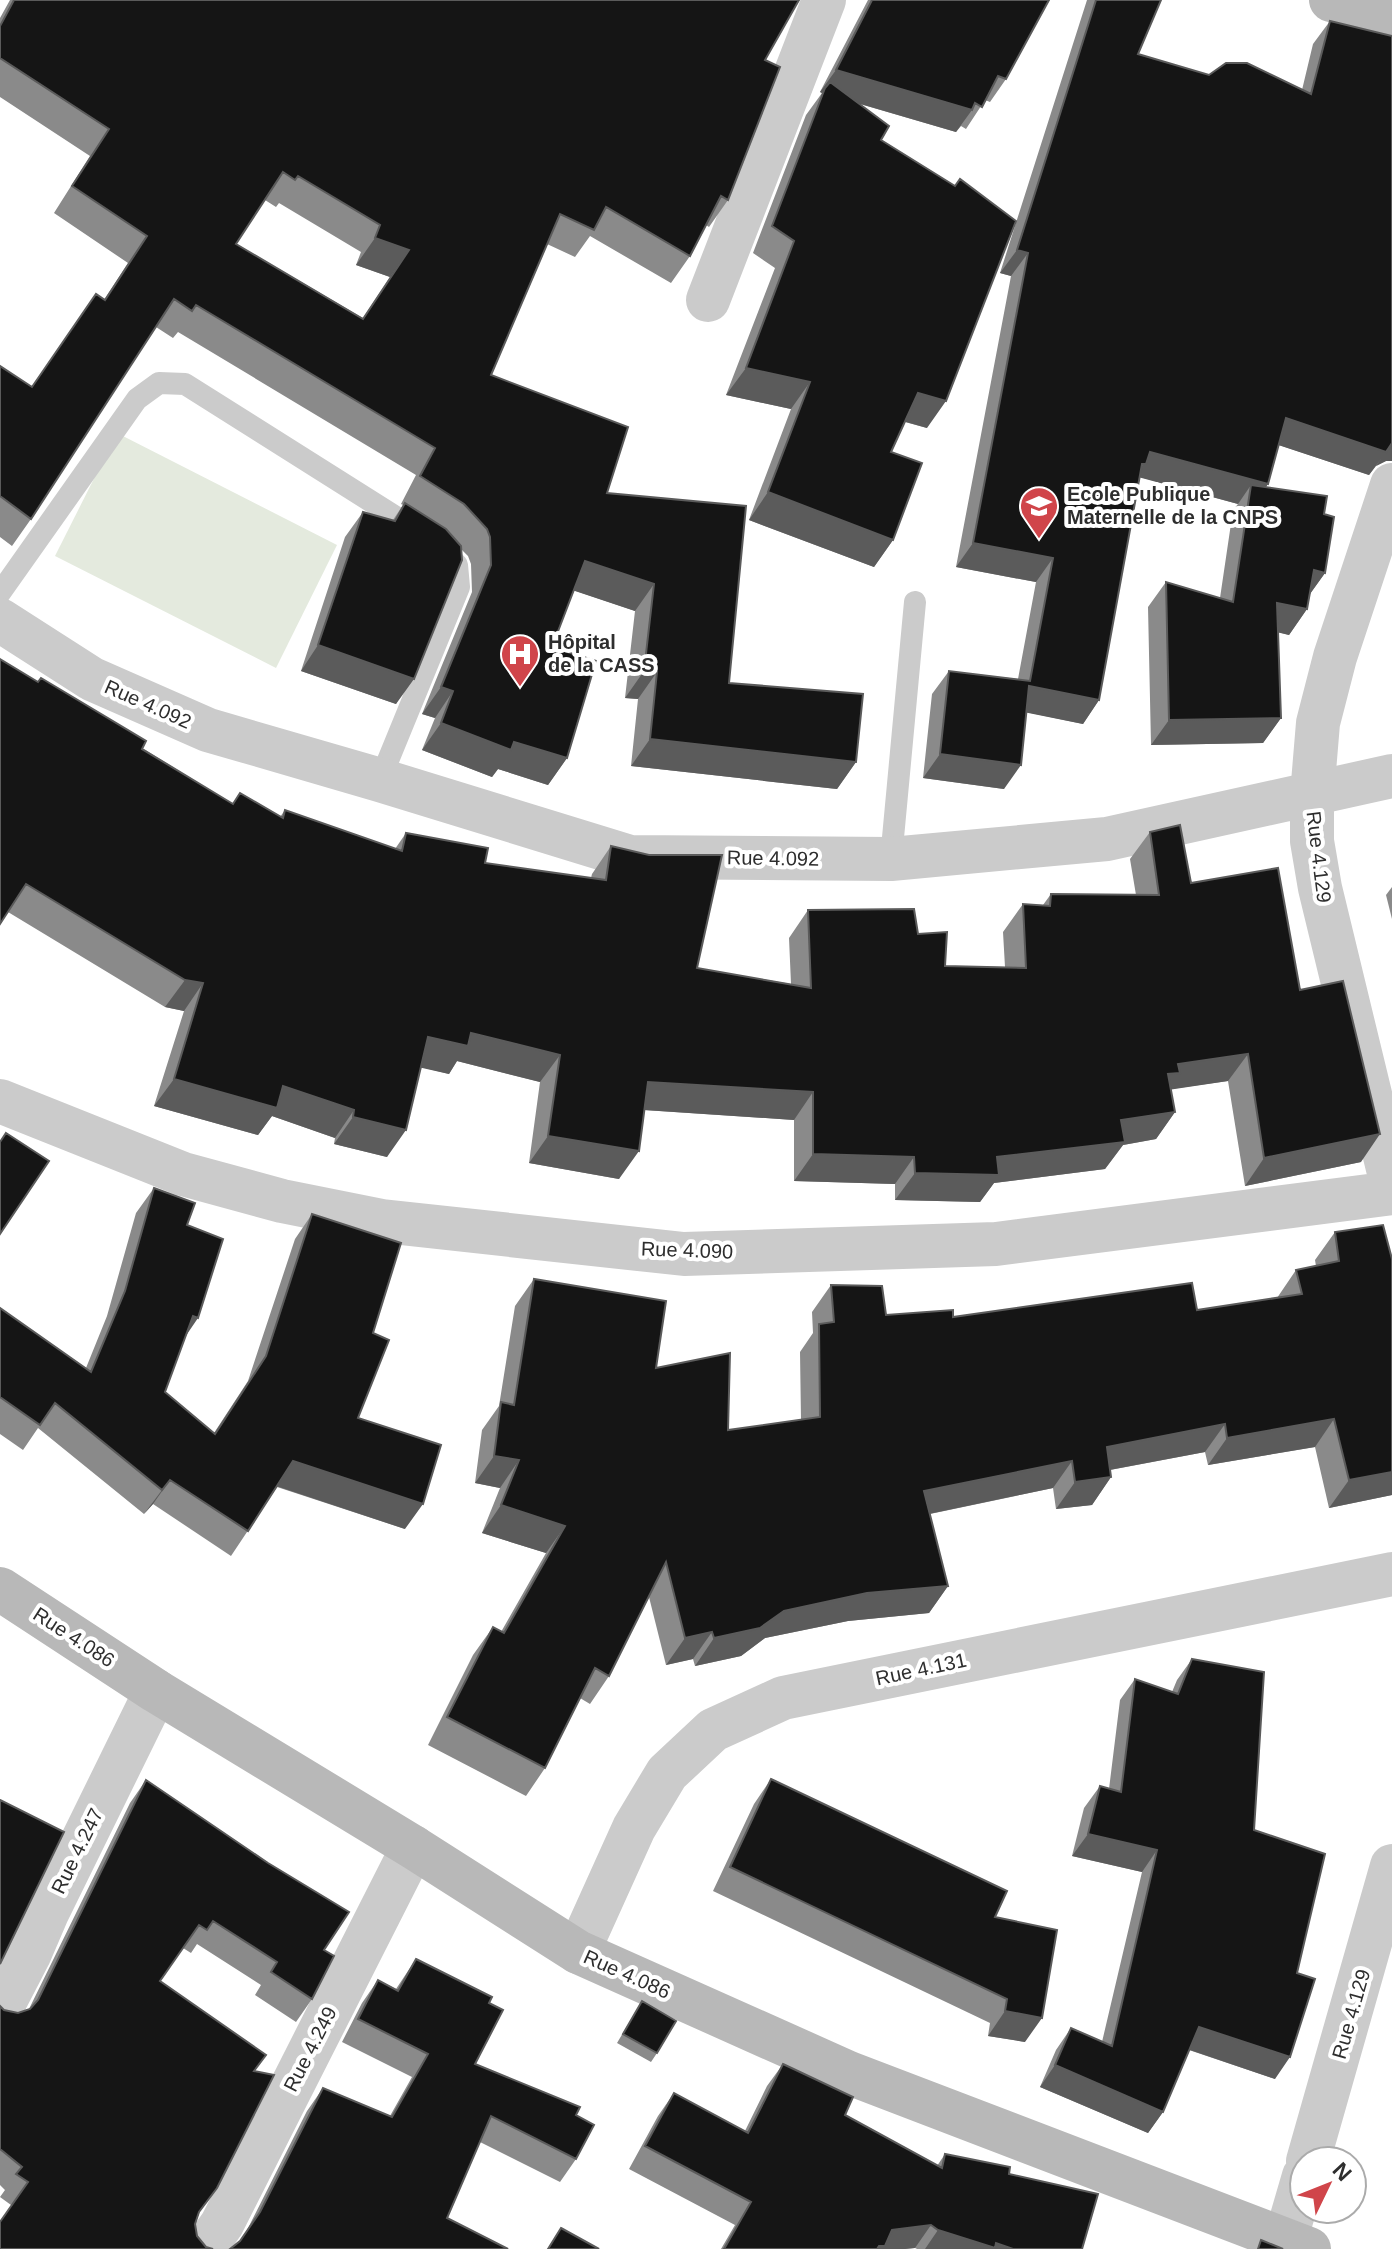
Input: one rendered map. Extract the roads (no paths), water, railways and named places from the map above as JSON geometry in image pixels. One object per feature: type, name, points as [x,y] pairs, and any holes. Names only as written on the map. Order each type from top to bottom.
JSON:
[{"type":"street","points":[[708,300],[824,0]]},
{"type":"street","points":[[1331,0],[1392,16]]},
{"type":"street","name":"Rue 4.129","points":[[1392,485],[1335,657],[1318,723],[1312,795],[1312,841],[1320,888],[1392,1185]]},
{"type":"street","name":"Rue 4.092","points":[[0,620],[92,679],[208,730],[630,857],[891,859],[1107,839],[1392,776]]},
{"type":"street","name":"Rue 4.090","points":[[0,1101],[183,1174],[282,1201],[382,1221],[684,1254],[996,1244],[1392,1193]]},
{"type":"street","name":"Rue 4.131","points":[[578,1952],[634,1828],[667,1773],[713,1730],[783,1698],[1392,1574]]},
{"type":"street","name":"Rue 4.086","points":[[0,1589],[156,1691],[413,1847],[578,1952],[849,2073],[1297,2245]]},
{"type":"street","name":"Rue 4.247","points":[[0,2011],[156,1691]]},
{"type":"street","name":"Rue 4.249","points":[[204,2249],[222,2224],[413,1847]]},
{"type":"street","name":"Rue 4.129","points":[[1313,2145],[1382,1936],[1392,1866]]},
{"type":"street","points":[[1297,2245],[1299,2225]]},
{"type":"lane","points":[[0,593],[137,399],[159,383],[185,384],[437,543],[457,565],[459,587],[380,780]]},
{"type":"lane","points":[[891,859],[915,602]]},
{"type":"place","name":"Ecole Publique Maternelle de la CNPS","points":[[1039,540]]},
{"type":"place","name":"Hôpital de la CASS","points":[[520,688]]}]
